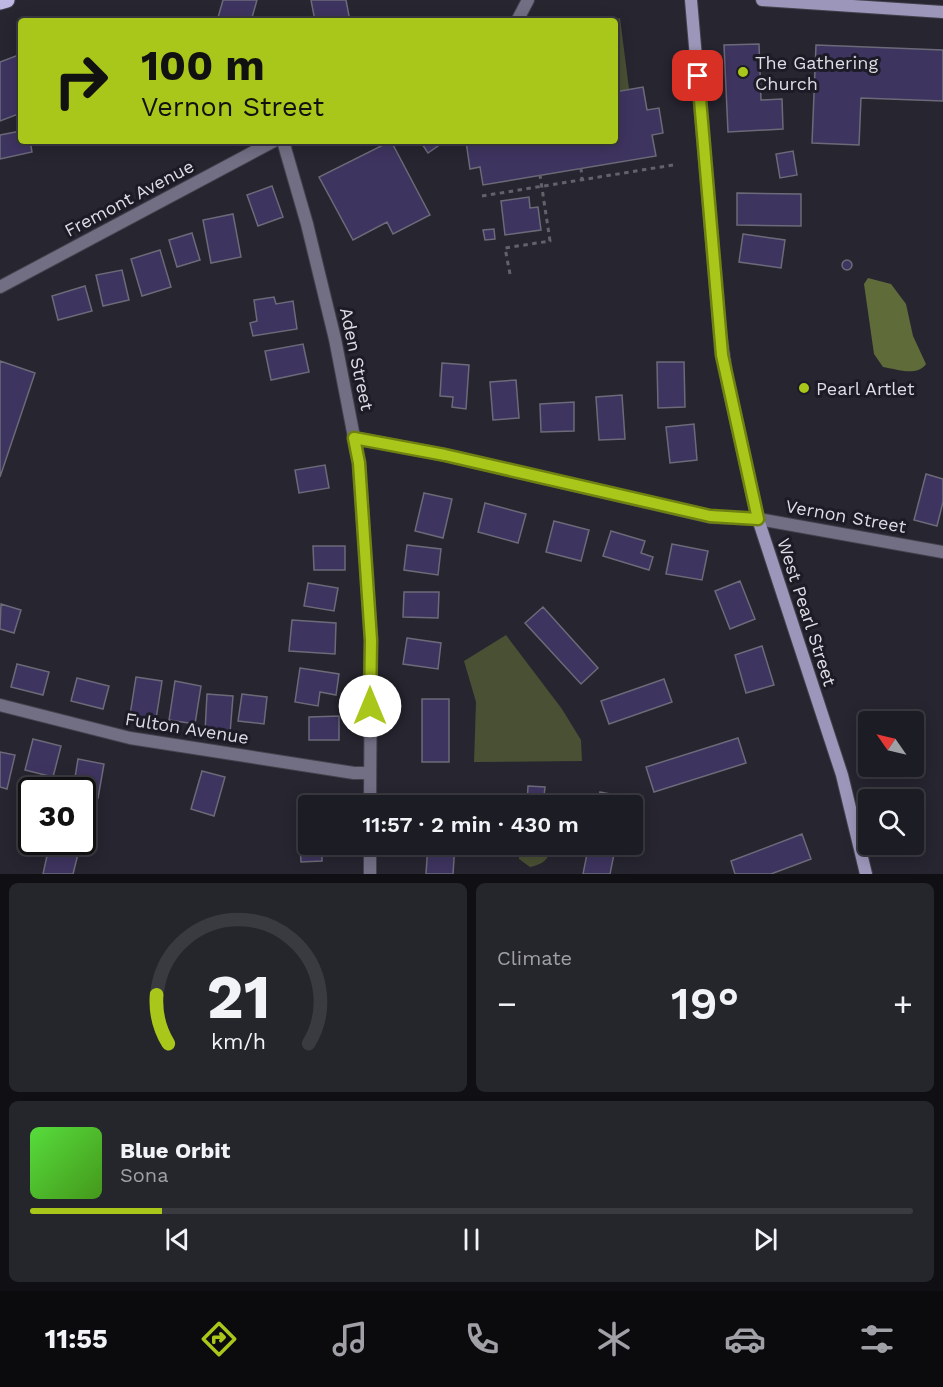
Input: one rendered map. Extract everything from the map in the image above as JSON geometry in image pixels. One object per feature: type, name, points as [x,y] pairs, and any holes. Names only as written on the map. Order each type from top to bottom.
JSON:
[{"type":"main road","points":[[0,2],[7,0]]},
{"type":"street","points":[[519,18],[528,0]]},
{"type":"street","name":"West Pearl Street","points":[[691,0],[721,344],[758,519],[842,775],[866,874]]},
{"type":"street","points":[[762,0],[943,12]]},
{"type":"street","name":"Fremont Avenue","points":[[0,287],[268,144]]},
{"type":"street","name":"Aden Street","points":[[283,144],[310,235],[335,339],[359,463],[371,640],[370,795]]},
{"type":"street","name":"Vernon Street","points":[[354,438],[445,455],[710,516],[758,519],[943,552]]},
{"type":"street","name":"Fulton Avenue","points":[[0,705],[130,738],[354,773],[370,773]]},
{"type":"street","points":[[370,855],[370,874]]},
{"type":"path","points":[[482,196],[673,165]]},
{"type":"path","points":[[581,168],[582,180]]},
{"type":"path","points":[[510,274],[506,248],[550,241],[540,175]]},
{"type":"shaded area","points":[[620,18],[629,89],[618,91],[618,19]]},
{"type":"shaded area","points":[[868,278],[891,284],[906,304],[913,336],[926,364],[922,368],[906,371],[883,367],[874,354],[864,284]]},
{"type":"shaded area","points":[[506,635],[562,709],[581,740],[582,761],[474,762],[476,702],[464,661]]},
{"type":"shaded area","points":[[519,855],[548,855],[539,864],[530,867],[519,859]]},
{"type":"building","points":[[223,0],[257,0],[252,18],[218,18]]},
{"type":"building","points":[[311,0],[346,0],[349,18],[314,18]]},
{"type":"building","name":"The Gathering Church","points":[[759,44],[761,100],[782,99],[783,129],[728,132],[724,45]]},
{"type":"building","points":[[816,45],[943,50],[943,101],[861,98],[859,145],[812,143]]},
{"type":"building","points":[[18,55],[18,114],[0,121],[0,62]]},
{"type":"building","points":[[643,87],[647,110],[659,108],[663,133],[652,135],[656,156],[483,185],[480,167],[470,169],[466,144],[618,144],[618,91]]},
{"type":"building","points":[[18,132],[18,144],[31,144],[32,152],[0,159],[0,135]]},
{"type":"building","points":[[385,144],[393,144],[430,215],[393,234],[387,222],[353,240],[319,177]]},
{"type":"building","points":[[422,144],[441,144],[428,153]]},
{"type":"building","points":[[793,151],[797,175],[780,178],[776,154]]},
{"type":"building","points":[[272,186],[283,217],[258,226],[247,195]]},
{"type":"building","points":[[737,193],[801,194],[801,226],[737,225]]},
{"type":"building","points":[[529,197],[530,208],[538,207],[541,230],[505,235],[501,201]]},
{"type":"building","points":[[233,214],[241,257],[211,263],[203,220]]},
{"type":"building","points":[[494,229],[495,239],[485,240],[483,230]]},
{"type":"building","points":[[192,233],[200,260],[177,267],[169,240]]},
{"type":"building","points":[[743,234],[785,240],[781,268],[739,262]]},
{"type":"building","points":[[160,250],[171,287],[142,296],[131,259]]},
{"type":"building","points":[[847,260],[851,261],[851,269],[847,270],[843,269],[842,265],[843,261]]},
{"type":"building","points":[[122,270],[129,300],[103,306],[96,275]]},
{"type":"building","points":[[85,286],[92,311],[58,320],[52,296]]},
{"type":"building","points":[[274,297],[276,304],[293,301],[297,329],[253,336],[250,323],[257,321],[254,300]]},
{"type":"building","points":[[303,344],[309,372],[271,380],[265,351]]},
{"type":"building","points":[[0,361],[35,373],[0,477]]},
{"type":"building","points":[[657,362],[684,362],[685,407],[658,408]]},
{"type":"building","points":[[442,363],[469,365],[466,409],[452,407],[453,397],[440,396]]},
{"type":"building","points":[[516,380],[519,418],[493,420],[490,382]]},
{"type":"building","points":[[622,395],[625,439],[599,440],[596,397]]},
{"type":"building","points":[[574,402],[574,431],[541,432],[540,404]]},
{"type":"building","points":[[694,424],[697,460],[670,463],[666,427]]},
{"type":"building","points":[[325,465],[329,488],[299,493],[295,470]]},
{"type":"building","points":[[926,474],[943,479],[943,502],[937,526],[914,520]]},
{"type":"building","points":[[424,493],[452,499],[443,538],[415,531]]},
{"type":"building","points":[[485,503],[526,514],[518,543],[478,532]]},
{"type":"building","points":[[554,521],[589,530],[581,561],[546,552]]},
{"type":"building","points":[[611,531],[645,541],[641,553],[653,557],[649,570],[603,556]]},
{"type":"building","points":[[672,544],[708,551],[702,580],[666,574]]},
{"type":"building","points":[[407,545],[441,549],[438,575],[404,570]]},
{"type":"building","points":[[313,546],[345,546],[345,570],[314,570]]},
{"type":"building","points":[[740,581],[755,619],[730,629],[715,591]]},
{"type":"building","points":[[308,583],[338,588],[334,611],[304,606]]},
{"type":"building","points":[[404,592],[439,592],[438,618],[403,617]]},
{"type":"building","points":[[1,604],[21,610],[14,633],[0,629]]},
{"type":"building","points":[[543,607],[598,668],[581,684],[525,623]]},
{"type":"building","points":[[292,620],[336,623],[335,654],[289,651]]},
{"type":"building","points":[[407,638],[441,643],[438,669],[403,664]]},
{"type":"building","points":[[762,646],[774,685],[746,693],[735,655]]},
{"type":"building","points":[[17,664],[49,672],[43,695],[11,687]]},
{"type":"building","points":[[300,668],[339,674],[336,695],[320,692],[318,706],[295,702]]},
{"type":"building","points":[[136,677],[162,681],[156,719],[130,715]]},
{"type":"building","points":[[77,678],[109,686],[103,709],[71,701]]},
{"type":"building","points":[[664,679],[672,702],[609,724],[601,701]]},
{"type":"building","points":[[175,681],[201,686],[195,724],[169,720]]},
{"type":"building","points":[[207,694],[233,696],[230,734],[205,732]]},
{"type":"building","points":[[242,694],[267,697],[264,724],[238,721]]},
{"type":"building","points":[[422,699],[449,699],[449,762],[422,762]]},
{"type":"building","points":[[339,716],[339,740],[309,740],[309,717]]},
{"type":"building","points":[[738,738],[746,763],[654,792],[646,767]]},
{"type":"building","points":[[33,739],[61,746],[53,777],[25,770]]},
{"type":"building","points":[[0,752],[15,755],[7,789],[0,787]]},
{"type":"building","points":[[78,759],[104,764],[98,798],[96,798],[96,777],[75,777]]},
{"type":"building","points":[[202,771],[225,777],[214,816],[191,809]]},
{"type":"building","points":[[528,786],[545,787],[544,795],[528,795]]},
{"type":"building","points":[[600,792],[616,795],[599,795]]},
{"type":"building","points":[[802,834],[811,859],[771,874],[735,874],[731,861]]},
{"type":"building","points":[[47,855],[78,855],[73,874],[43,874]]},
{"type":"building","points":[[301,855],[322,855],[322,861],[301,862]]},
{"type":"building","points":[[427,855],[454,855],[453,874],[426,874]]},
{"type":"building","points":[[587,855],[614,855],[610,874],[583,874]]},
{"type":"place","name":"The Gathering Church","points":[[743,72]]},
{"type":"place","name":"Pearl Artlet","points":[[804,388]]},
{"type":"route","points":[[370,706],[371,640],[359,463],[354,438],[445,455],[710,516],[758,519],[722,355],[698,76]]}]
